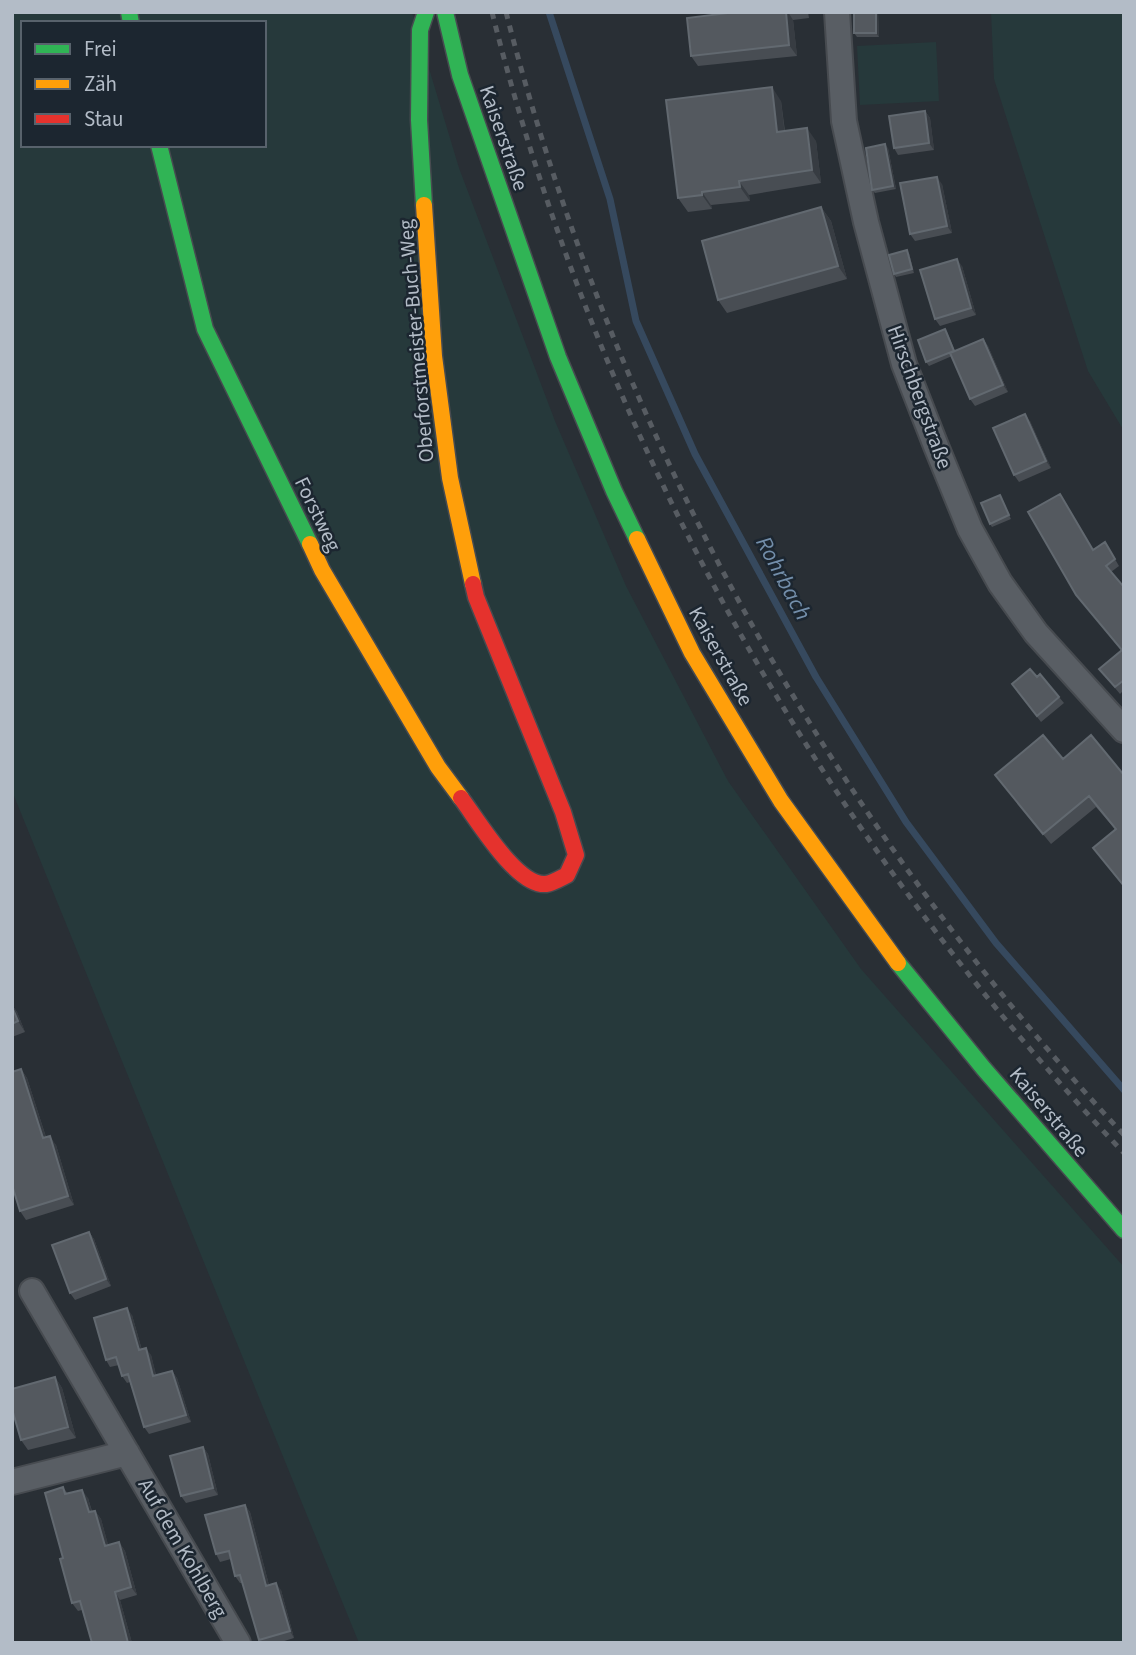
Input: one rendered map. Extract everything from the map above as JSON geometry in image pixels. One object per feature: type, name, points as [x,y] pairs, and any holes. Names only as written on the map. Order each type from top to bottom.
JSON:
[{"type":"street","name":"Oberforstmeister-Buch-Weg","points":[[426,12],[420,30],[419,120],[434,356],[450,478],[476,597],[563,812],[576,855],[567,875],[546,884],[532,881],[512,866]]},
{"type":"street","name":"Kaiserstraße","points":[[445,12],[460,75],[558,357],[614,491],[692,653],[781,801],[884,945],[993,1080],[1124,1230]]},
{"type":"street","name":"Hirschbergstraße","points":[[838,12],[844,121],[866,222],[904,364],[971,529],[1000,583],[1036,633],[1124,730]]},
{"type":"street","name":"Forstweg","points":[[160,147],[205,329],[310,546],[438,766],[512,866]]},
{"type":"street","name":"Auf dem Kohlberg","points":[[32,1291],[239,1643]]},
{"type":"street","points":[[12,1482],[127,1453]]},
{"type":"shaded area","points":[[12,12],[412,12],[459,168],[555,421],[626,586],[728,781],[861,969],[1124,1267],[1124,1643],[359,1643],[12,791]]},
{"type":"shaded area","points":[[991,12],[1124,12],[1124,431],[1088,371],[994,79]]},
{"type":"shaded area","points":[[936,42],[939,101],[860,105],[857,46]]},
{"type":"building","points":[[736,12],[786,12],[789,45],[691,56],[687,18]]},
{"type":"building","points":[[854,12],[876,12],[876,33],[854,33]]},
{"type":"building","points":[[772,87],[777,132],[807,128],[812,170],[739,181],[740,187],[678,198],[666,100]]},
{"type":"building","points":[[925,111],[929,143],[894,148],[889,116]]},
{"type":"building","points":[[885,144],[893,186],[872,190],[866,148]]},
{"type":"building","points":[[937,177],[947,226],[910,234],[900,183]]},
{"type":"building","points":[[821,207],[838,266],[718,300],[702,241]]},
{"type":"building","points":[[907,250],[912,269],[894,274],[889,255]]},
{"type":"building","points":[[957,259],[971,308],[935,319],[920,270]]},
{"type":"building","points":[[945,329],[954,351],[926,362],[918,340]]},
{"type":"building","points":[[983,339],[1003,385],[970,399],[950,353]]},
{"type":"building","points":[[1025,414],[1046,461],[1014,475],[993,428]]},
{"type":"building","points":[[1060,494],[1093,550],[1105,542],[1115,559],[1106,566],[1124,587],[1124,680],[1115,687],[1099,669],[1122,650],[1076,595],[1028,512]]},
{"type":"building","points":[[1000,495],[1009,515],[990,524],[981,503]]},
{"type":"building","points":[[1030,669],[1037,677],[1040,674],[1059,697],[1037,716],[1012,684]]},
{"type":"building","points":[[1043,735],[1063,759],[1091,735],[1124,775],[1124,886],[1093,848],[1116,829],[1089,796],[1043,834],[995,775]]},
{"type":"building","points":[[12,1007],[18,1021],[12,1024]]},
{"type":"building","points":[[21,1069],[43,1138],[50,1136],[68,1196],[20,1211],[12,1185],[12,1072]]},
{"type":"building","points":[[89,1232],[106,1279],[70,1293],[52,1245]]},
{"type":"building","points":[[127,1308],[139,1350],[146,1348],[153,1376],[172,1371],[186,1415],[144,1427],[128,1374],[122,1376],[116,1357],[106,1360],[94,1318]]},
{"type":"building","points":[[55,1377],[68,1427],[21,1440],[12,1409],[12,1389]]},
{"type":"building","points":[[203,1447],[213,1488],[181,1496],[170,1456]]},
{"type":"building","points":[[63,1487],[65,1494],[82,1490],[89,1512],[95,1511],[105,1546],[119,1542],[131,1587],[115,1592],[128,1643],[92,1643],[80,1601],[72,1603],[45,1493]]},
{"type":"building","points":[[245,1505],[266,1586],[276,1583],[290,1631],[259,1640],[240,1575],[235,1576],[229,1551],[216,1554],[205,1515]]},
{"type":"waterway","name":"Rohrbach","points":[[549,12],[610,199],[636,321],[695,454],[816,677],[906,822],[996,943],[1124,1090]]},
{"type":"railway","points":[[492,12],[537,170],[593,325],[659,477],[734,623],[819,765],[913,901],[1014,1030],[1124,1153]]},
{"type":"railway","points":[[506,12],[551,168],[606,320],[671,468],[745,612],[827,751],[918,885],[1017,1013],[1124,1135]]},
{"type":"traffic: fast","points":[[129,12],[131,21]]},
{"type":"traffic: fast","points":[[424,205],[419,120],[420,30],[426,12]]},
{"type":"traffic: fast","points":[[445,12],[460,75],[558,357],[637,539]]},
{"type":"traffic: fast","points":[[160,147],[205,329],[310,544]]},
{"type":"traffic: fast","points":[[898,963],[984,1069],[1124,1230]]},
{"type":"traffic: slow","points":[[424,205],[434,356],[450,478],[473,584]]},
{"type":"traffic: slow","points":[[637,539],[692,653],[781,801],[898,963]]},
{"type":"traffic: slow","points":[[310,544],[322,570],[438,767],[461,798]]},
{"type":"traffic: jam","points":[[461,798],[499,850],[523,875],[535,882],[546,884],[567,875],[576,855],[563,812],[473,584]]}]
